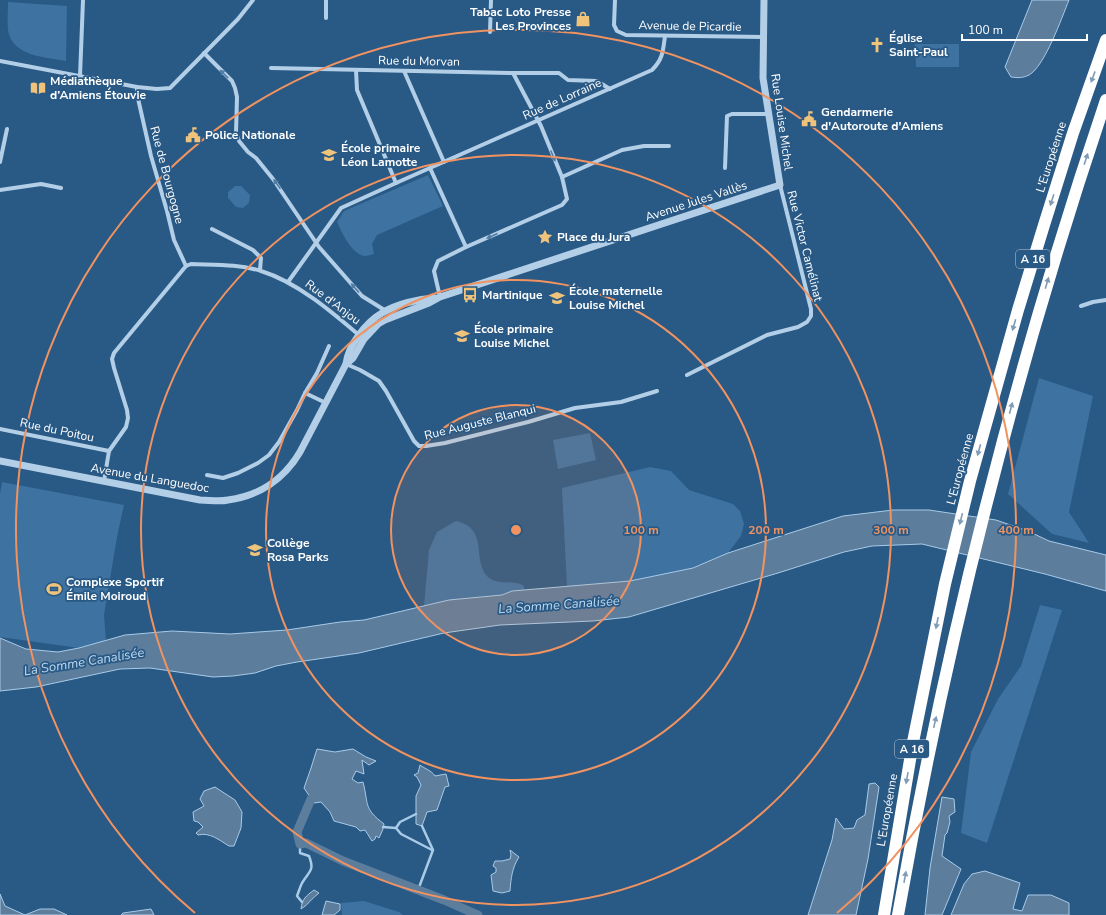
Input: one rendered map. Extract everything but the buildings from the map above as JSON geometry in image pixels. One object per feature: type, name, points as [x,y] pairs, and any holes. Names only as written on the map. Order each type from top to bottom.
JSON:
[{"type":"highway","name":"L'Européenne","points":[[884,915],[913,742],[945,584],[970,481],[1018,310],[1044,225],[1073,133],[1106,40]]},
{"type":"highway","name":"A 16","points":[[898,915],[912,836],[932,739],[965,589],[990,486],[1048,282],[1106,100]]},
{"type":"street","points":[[80,76],[83,0]]},
{"type":"street","points":[[0,61],[137,87],[157,89],[170,88],[238,19],[254,0]]},
{"type":"street","points":[[326,0],[326,18]]},
{"type":"street","points":[[490,32],[491,0]]},
{"type":"street","name":"Avenue de Picardie","points":[[615,0],[614,25],[617,31],[626,35],[763,37]]},
{"type":"street","name":"Rue Louise Michel","points":[[764,0],[763,78],[780,185]]},
{"type":"street","name":"Rue de Lorraine","points":[[288,282],[340,208],[652,70],[659,63],[665,36]]},
{"type":"street","points":[[204,54],[232,81],[235,88],[237,97],[236,133],[239,141],[273,178],[315,242],[362,296],[386,311]]},
{"type":"street","name":"Rue du Morvan","points":[[271,68],[559,73],[568,80],[597,81],[610,89]]},
{"type":"street","points":[[356,70],[357,90],[396,183]]},
{"type":"street","points":[[404,71],[444,162]]},
{"type":"street","points":[[438,297],[434,271],[438,261],[466,247],[562,205],[567,199],[562,177],[538,120],[513,73]]},
{"type":"street","name":"Rue de Bourgogne","points":[[137,87],[136,94],[151,156],[174,240],[186,266]]},
{"type":"street","points":[[724,168],[727,116],[732,114],[768,114]]},
{"type":"street","points":[[0,162],[7,129]]},
{"type":"street","points":[[562,177],[622,150],[644,146],[669,146]]},
{"type":"street","points":[[430,168],[466,247]]},
{"type":"street","points":[[0,190],[41,184],[60,188]]},
{"type":"street","name":"Avenue Jules Vallès","points":[[376,322],[386,311],[425,299],[438,297],[780,185]]},
{"type":"street","name":"Rue Victor Camélinat","points":[[686,375],[767,335],[798,327],[807,322],[811,316],[811,309],[780,185]]},
{"type":"street","points":[[212,230],[253,250],[261,258],[260,270]]},
{"type":"street","name":"Rue d'Anjou","points":[[186,266],[191,264],[260,270],[288,282],[304,292],[362,337]]},
{"type":"street","points":[[104,482],[109,451],[126,427],[128,418],[112,359],[114,353],[148,310],[186,266]]},
{"type":"street","name":"Avenue Jules Vallès","points":[[376,322],[429,303],[438,297]]},
{"type":"street","points":[[1081,306],[1092,302],[1106,300]]},
{"type":"street","name":"Avenue du Languedoc","points":[[0,461],[200,500],[226,501],[244,497],[267,487],[291,465],[346,364],[353,358],[362,337],[376,322]]},
{"type":"street","points":[[207,475],[223,478],[238,473],[258,463],[269,455],[279,442],[297,410],[304,393],[317,373],[329,346]]},
{"type":"street","name":"Rue Auguste Blanqui","points":[[346,364],[379,381],[418,446],[452,441],[528,422],[575,408],[621,402],[657,391]]},
{"type":"street","points":[[304,393],[326,403]]},
{"type":"street","name":"Rue du Poitou","points":[[0,429],[109,451]]},
{"type":"shaded area","points":[[8,2],[67,6],[66,61],[40,57],[23,51],[16,46],[11,39],[8,30]]},
{"type":"shaded area","points":[[915,44],[959,44],[959,67],[916,67]]},
{"type":"shaded area","points":[[428,175],[443,206],[377,235],[372,244],[374,254],[364,256],[359,254],[351,247],[337,222],[344,211]]},
{"type":"shaded area","points":[[235,186],[241,186],[250,195],[249,203],[243,208],[236,207],[228,198],[228,192]]},
{"type":"shaded area","points":[[1039,378],[1093,396],[1069,512],[1089,543],[1052,534],[1008,494]]},
{"type":"shaded area","points":[[590,433],[596,460],[558,469],[553,440]]},
{"type":"shaded area","points":[[650,467],[671,471],[689,490],[733,504],[740,511],[744,524],[741,536],[728,553],[693,568],[630,581],[567,587],[562,488]]},
{"type":"shaded area","name":"Complexe Sportif Émile Moiroud","points":[[2,482],[124,505],[104,615],[106,641],[79,648],[0,637],[0,494]]},
{"type":"shaded area","points":[[456,521],[466,525],[477,537],[483,570],[488,577],[496,581],[519,584],[524,586],[524,590],[512,591],[502,595],[449,600],[424,606],[429,550],[437,532]]},
{"type":"shaded area","points":[[1040,605],[1062,610],[987,843],[961,833],[971,752],[998,699],[1021,666]]},
{"type":"shaded area","points":[[364,901],[399,912],[403,915],[342,915],[341,903]]},
{"type":"water","points":[[1032,0],[1069,0],[1047,52],[1035,70],[1025,77],[1011,77],[1005,67]]},
{"type":"water","name":"La Somme Canalisée","points":[[893,510],[929,510],[996,520],[1028,531],[1049,541],[1106,555],[1106,591],[1045,574],[922,544],[872,546],[844,552],[629,617],[593,621],[500,625],[444,633],[359,653],[297,662],[276,666],[255,673],[233,676],[213,677],[150,668],[120,669],[36,687],[0,691],[0,638],[26,649],[58,652],[79,648],[125,635],[172,631],[230,634],[287,630],[364,620],[449,600],[502,595],[512,591],[630,581],[693,568],[728,553],[843,516]]},
{"type":"water","points":[[317,749],[335,752],[353,749],[376,761],[369,765],[362,760],[364,774],[356,771],[352,779],[358,783],[363,782],[370,810],[377,819],[384,824],[379,838],[376,836],[372,841],[365,830],[360,831],[356,827],[334,821],[330,812],[321,802],[314,803],[304,788]]},
{"type":"water","points":[[420,765],[435,776],[446,774],[449,786],[445,787],[437,810],[427,812],[422,826],[416,824],[416,796],[421,785],[417,777],[414,775],[418,773]]},
{"type":"water","points":[[875,783],[879,787],[868,859],[856,915],[808,915],[832,840],[836,818],[844,829],[854,828],[857,820],[865,815],[869,784]]},
{"type":"water","points":[[215,787],[235,800],[242,812],[241,828],[234,846],[229,846],[210,836],[202,834],[198,835],[196,833],[203,827],[198,822],[194,821],[193,812],[204,806],[200,799],[204,791]]},
{"type":"water","points":[[942,797],[954,799],[955,812],[949,816],[950,822],[945,835],[942,856],[961,869],[942,915],[925,915],[930,868]]},
{"type":"water","points":[[510,850],[519,857],[512,873],[510,891],[502,893],[493,891],[491,875],[496,872],[496,868],[493,866],[495,861],[510,859]]},
{"type":"water","points":[[985,871],[1020,883],[1013,909],[1022,911],[1028,895],[1051,895],[1069,903],[1069,915],[951,915],[964,884],[972,874]]},
{"type":"water","points":[[314,890],[319,893],[301,909],[305,898]]},
{"type":"water","points":[[0,894],[5,906],[25,915],[0,915]]},
{"type":"water","points":[[326,901],[340,904],[340,910],[334,915],[322,915]]},
{"type":"water","points":[[40,909],[54,909],[67,915],[25,915]]},
{"type":"water","points":[[151,909],[154,915],[121,915],[123,913]]},
{"type":"waterway","points":[[311,799],[297,832],[300,844],[306,843],[343,861],[444,900],[478,915]]},
{"type":"waterway","points":[[383,827],[396,828],[400,822],[416,814]]},
{"type":"waterway","points":[[418,890],[433,850],[422,826]]},
{"type":"waterway","points":[[396,828],[401,834],[432,850]]},
{"type":"waterway","points":[[300,844],[300,853],[309,856],[311,861],[310,871],[302,883],[297,896],[302,902]]},
{"type":"place","name":"Tabac Loto Presse Les Provinces","points":[[583,19]]},
{"type":"place","name":"Église Saint-Paul","points":[[877,45]]},
{"type":"place","name":"Médiathèque d’Amiens Étouvie","points":[[38,88]]},
{"type":"place","name":"Gendarmerie d'Autoroute d'Amiens","points":[[809,119]]},
{"type":"place","name":"Police Nationale","points":[[193,135]]},
{"type":"place","name":"École primaire Léon Lamotte","points":[[329,155]]},
{"type":"place","name":"Place du Jura","points":[[545,237]]},
{"type":"place","name":"Martinique","points":[[470,295]]},
{"type":"place","name":"École maternelle Louise Michel","points":[[557,298]]},
{"type":"place","name":"École primaire Louise Michel","points":[[462,336]]},
{"type":"place","name":"Collège Rosa Parks","points":[[255,550]]},
{"type":"place","name":"Complexe Sportif Émile Moiroud","points":[[54,589]]}]
